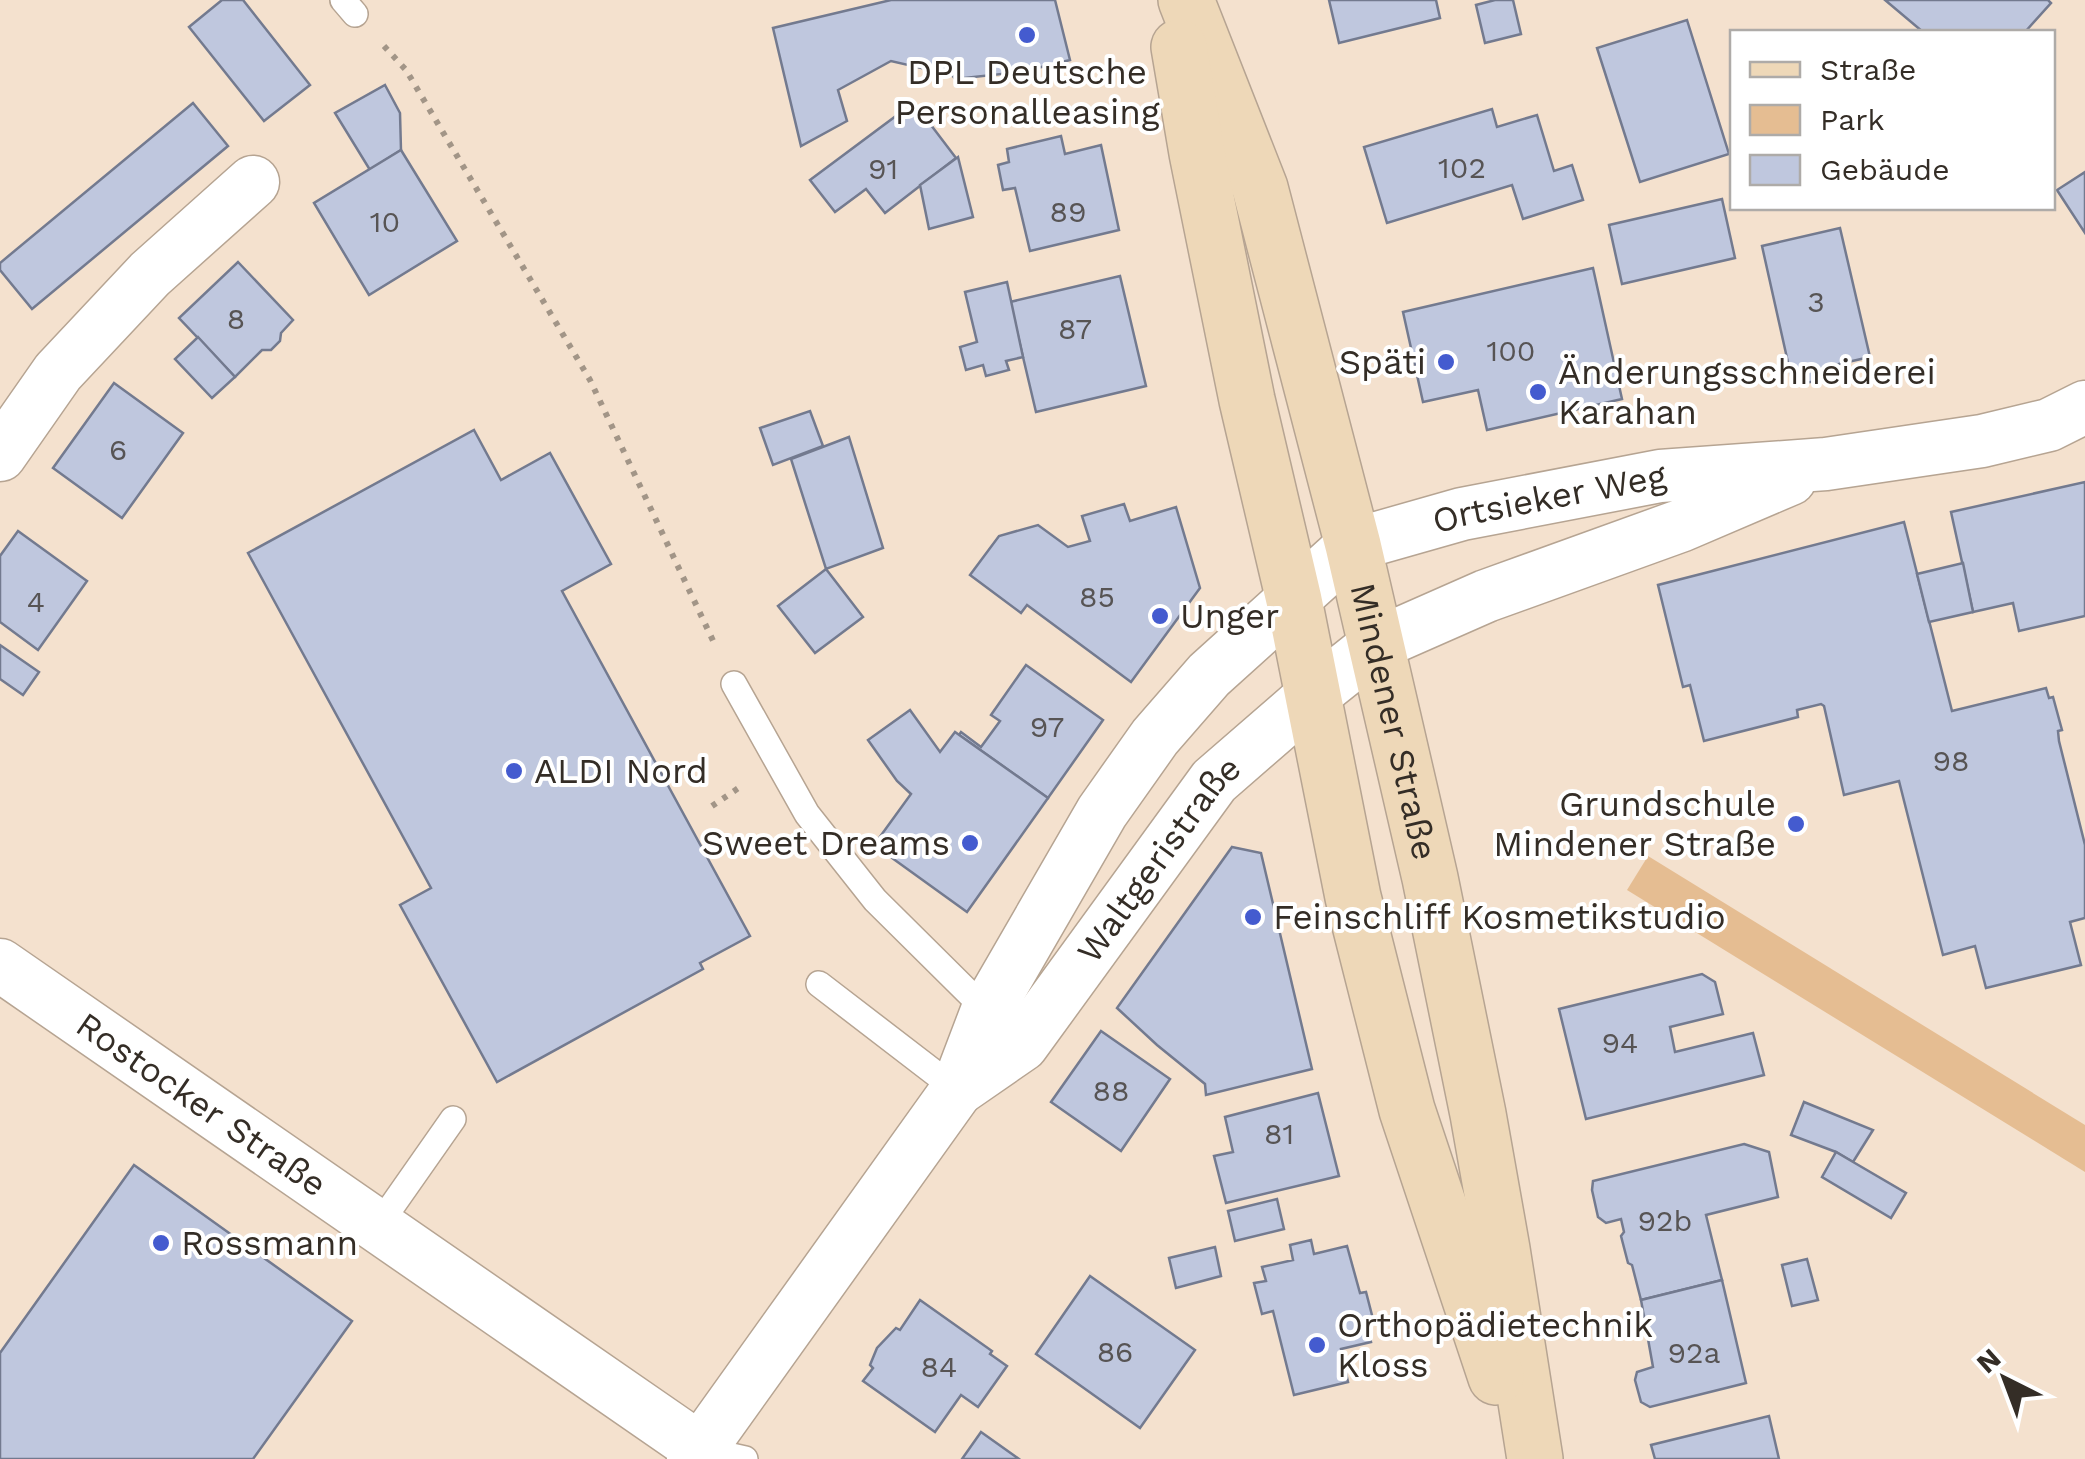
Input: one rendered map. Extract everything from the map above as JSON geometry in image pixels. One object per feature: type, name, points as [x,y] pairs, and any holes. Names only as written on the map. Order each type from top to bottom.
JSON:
[{"type":"street","name":"Mindener Straße","points":[[1171,0],[1200,172],[1247,400],[1294,600],[1353,897],[1407,1110],[1522,1459]]},
{"type":"street","name":"Mindener Straße","points":[[1186,0],[1260,188],[1354,546],[1430,878],[1478,1114],[1535,1459]]},
{"type":"street","points":[[0,456],[58,372],[150,274],[253,182]]},
{"type":"street","name":"Ortsieker Weg","points":[[1294,600],[1354,546],[1462,514],[1660,476],[1826,464],[1982,441],[2049,424],[2085,407]]},
{"type":"street","name":"Ortsieker Weg","points":[[1376,644],[1486,596],[1680,526],[1826,464]]},
{"type":"street","name":"Waltgeristraße","points":[[1004,1028],[1102,812],[1155,736],[1209,676],[1294,600]]},
{"type":"street","name":"Waltgeristraße","points":[[713,1456],[957,1090],[1004,1028],[1214,780],[1376,644]]},
{"type":"street","name":"Rostocker Straße","points":[[0,965],[713,1456]]},
{"type":"lane","points":[[734,684],[807,814],[875,900],[1004,1028]]},
{"type":"lane","points":[[820,984],[957,1090]]},
{"type":"lane","points":[[378,1226],[454,1119]]},
{"type":"path","points":[[349,7],[406,70],[590,380],[734,684]]},
{"type":"path","points":[[712,806],[734,792]]},
{"type":"green space","points":[[1648,856],[2085,1125],[2085,1172],[1627,890]]},
{"type":"building","points":[[222,0],[243,0],[310,85],[264,121],[189,27]]},
{"type":"building","points":[[891,0],[1055,0],[1070,60],[1021,72],[955,79],[952,75],[891,61],[838,90],[847,121],[801,146],[773,28]]},
{"type":"building","points":[[1329,0],[1436,0],[1440,18],[1339,43]]},
{"type":"building","points":[[1513,0],[1521,34],[1485,43],[1476,5]]},
{"type":"building","points":[[1885,0],[2051,3],[2027,30],[1921,30]]},
{"type":"building","points":[[1687,20],[1729,154],[1640,182],[1597,48]]},
{"type":"building","points":[[385,85],[400,113],[401,150],[370,170],[335,113]]},
{"type":"building","points":[[193,103],[228,146],[32,309],[0,270],[0,263]]},
{"type":"building","points":[[915,104],[956,158],[885,213],[866,189],[835,212],[810,180]]},
{"type":"building","points":[[1492,109],[1497,127],[1537,115],[1554,171],[1572,165],[1583,200],[1523,219],[1512,185],[1387,223],[1364,147]]},
{"type":"building","points":[[1061,136],[1065,154],[1101,145],[1119,230],[1030,251],[1015,188],[1003,190],[998,165],[1009,162],[1007,149]]},
{"type":"building","points":[[401,150],[457,241],[369,295],[314,203]]},
{"type":"building","points":[[958,157],[973,217],[929,229],[920,185]]},
{"type":"building","points":[[2085,172],[2085,233],[2057,190]]},
{"type":"building","points":[[1722,199],[1735,258],[1622,284],[1609,225]]},
{"type":"building","points":[[1840,228],[1870,357],[1830,366],[1825,379],[1806,383],[1794,374],[1791,376],[1762,246]]},
{"type":"building","points":[[238,262],[293,320],[271,350],[262,350],[235,377],[179,318]]},
{"type":"building","points":[[1593,268],[1622,399],[1487,430],[1478,390],[1423,402],[1403,312]]},
{"type":"building","points":[[1120,276],[1146,386],[1036,412],[1010,302]]},
{"type":"building","points":[[1007,282],[1023,357],[1006,361],[1009,370],[986,376],[983,365],[966,370],[960,347],[977,342],[965,292]]},
{"type":"building","points":[[198,337],[235,377],[212,398],[175,359]]},
{"type":"building","points":[[114,383],[183,433],[122,518],[53,468]]},
{"type":"building","points":[[810,411],[823,446],[773,465],[760,428]]},
{"type":"building","name":"ALDI Nord","points":[[474,430],[501,480],[550,453],[611,564],[562,591],[750,936],[700,963],[703,969],[497,1082],[400,905],[431,888],[248,553]]},
{"type":"building","points":[[849,437],[883,548],[826,569],[791,459]]},
{"type":"building","points":[[2085,482],[2085,616],[2019,631],[2013,603],[1973,612],[1951,512]]},
{"type":"building","points":[[1124,504],[1130,521],[1176,507],[1200,588],[1131,682],[1027,605],[1021,613],[970,575],[999,536],[1038,525],[1068,547],[1090,541],[1082,516]]},
{"type":"building","points":[[1904,522],[1952,711],[2046,688],[2049,698],[2053,697],[2062,730],[2058,731],[2059,741],[2085,845],[2085,918],[2070,922],[2081,965],[1986,988],[1975,946],[1943,955],[1899,781],[1844,795],[1821,704],[1797,710],[1798,717],[1704,741],[1690,685],[1683,687],[1658,585]]},
{"type":"building","points":[[18,531],[87,581],[38,650],[0,622],[0,556]]},
{"type":"building","points":[[1963,563],[1973,612],[1929,622],[1917,574]]},
{"type":"building","points":[[826,569],[863,617],[815,653],[778,606]]},
{"type":"building","points":[[0,645],[39,672],[23,695],[0,679]]},
{"type":"building","points":[[1026,665],[1103,720],[1048,798],[959,735],[961,732],[981,747],[1000,721],[991,715]]},
{"type":"building","points":[[910,710],[940,752],[955,732],[1048,798],[967,912],[874,845],[911,794],[868,740]]},
{"type":"building","points":[[1232,847],[1261,853],[1312,1069],[1206,1095],[1205,1084],[1117,1008]]},
{"type":"building","points":[[1702,974],[1715,982],[1723,1014],[1670,1027],[1675,1052],[1753,1033],[1764,1075],[1586,1119],[1559,1009]]},
{"type":"building","points":[[1101,1031],[1170,1079],[1121,1151],[1051,1102]]},
{"type":"building","points":[[1318,1093],[1339,1176],[1226,1203],[1214,1156],[1233,1152],[1225,1117]]},
{"type":"building","points":[[1804,1102],[1873,1130],[1853,1162],[1791,1135]]},
{"type":"building","points":[[1744,1144],[1769,1152],[1778,1197],[1706,1215],[1722,1280],[1641,1300],[1621,1236],[1621,1219],[1606,1223],[1598,1217],[1593,1181]]},
{"type":"building","points":[[1836,1152],[1906,1193],[1891,1218],[1822,1177]]},
{"type":"building","name":"Rossmann","points":[[134,1165],[352,1321],[253,1459],[0,1459],[0,1353]]},
{"type":"building","points":[[1277,1199],[1284,1229],[1235,1241],[1228,1211]]},
{"type":"building","points":[[1311,1240],[1314,1254],[1347,1246],[1360,1293],[1366,1292],[1374,1323],[1367,1325],[1371,1342],[1341,1349],[1348,1382],[1294,1395],[1273,1311],[1262,1314],[1254,1283],[1266,1281],[1262,1267],[1293,1260],[1290,1245]]},
{"type":"building","points":[[1215,1247],[1221,1276],[1176,1288],[1169,1258]]},
{"type":"building","points":[[1807,1259],[1818,1300],[1792,1306],[1782,1265]]},
{"type":"building","points":[[1090,1276],[1195,1350],[1140,1428],[1036,1354]]},
{"type":"building","points":[[1722,1280],[1746,1383],[1650,1407],[1641,1402],[1635,1380],[1637,1372],[1653,1367],[1641,1300]]},
{"type":"building","points":[[920,1300],[1007,1366],[978,1407],[961,1395],[935,1432],[863,1381],[873,1368],[870,1365],[877,1348],[896,1328],[900,1330]]},
{"type":"building","points":[[1769,1416],[1779,1459],[1655,1459],[1651,1445]]},
{"type":"building","points":[[981,1432],[1019,1459],[962,1459]]},
{"type":"place","name":"DPL Deutsche Personalleasing","points":[[1027,35]]},
{"type":"place","name":"Späti","points":[[1446,362]]},
{"type":"place","name":"Änderungsschneiderei Karahan","points":[[1538,392]]},
{"type":"place","name":"Unger","points":[[1160,616]]},
{"type":"place","name":"ALDI Nord","points":[[514,771]]},
{"type":"place","name":"Grundschule Mindener Straße","points":[[1796,824]]},
{"type":"place","name":"Sweet Dreams","points":[[970,843]]},
{"type":"place","name":"Feinschliff Kosmetikstudio","points":[[1253,917]]},
{"type":"place","name":"Rossmann","points":[[161,1243]]},
{"type":"place","name":"Orthopädietechnik Kloss","points":[[1317,1345]]}]
